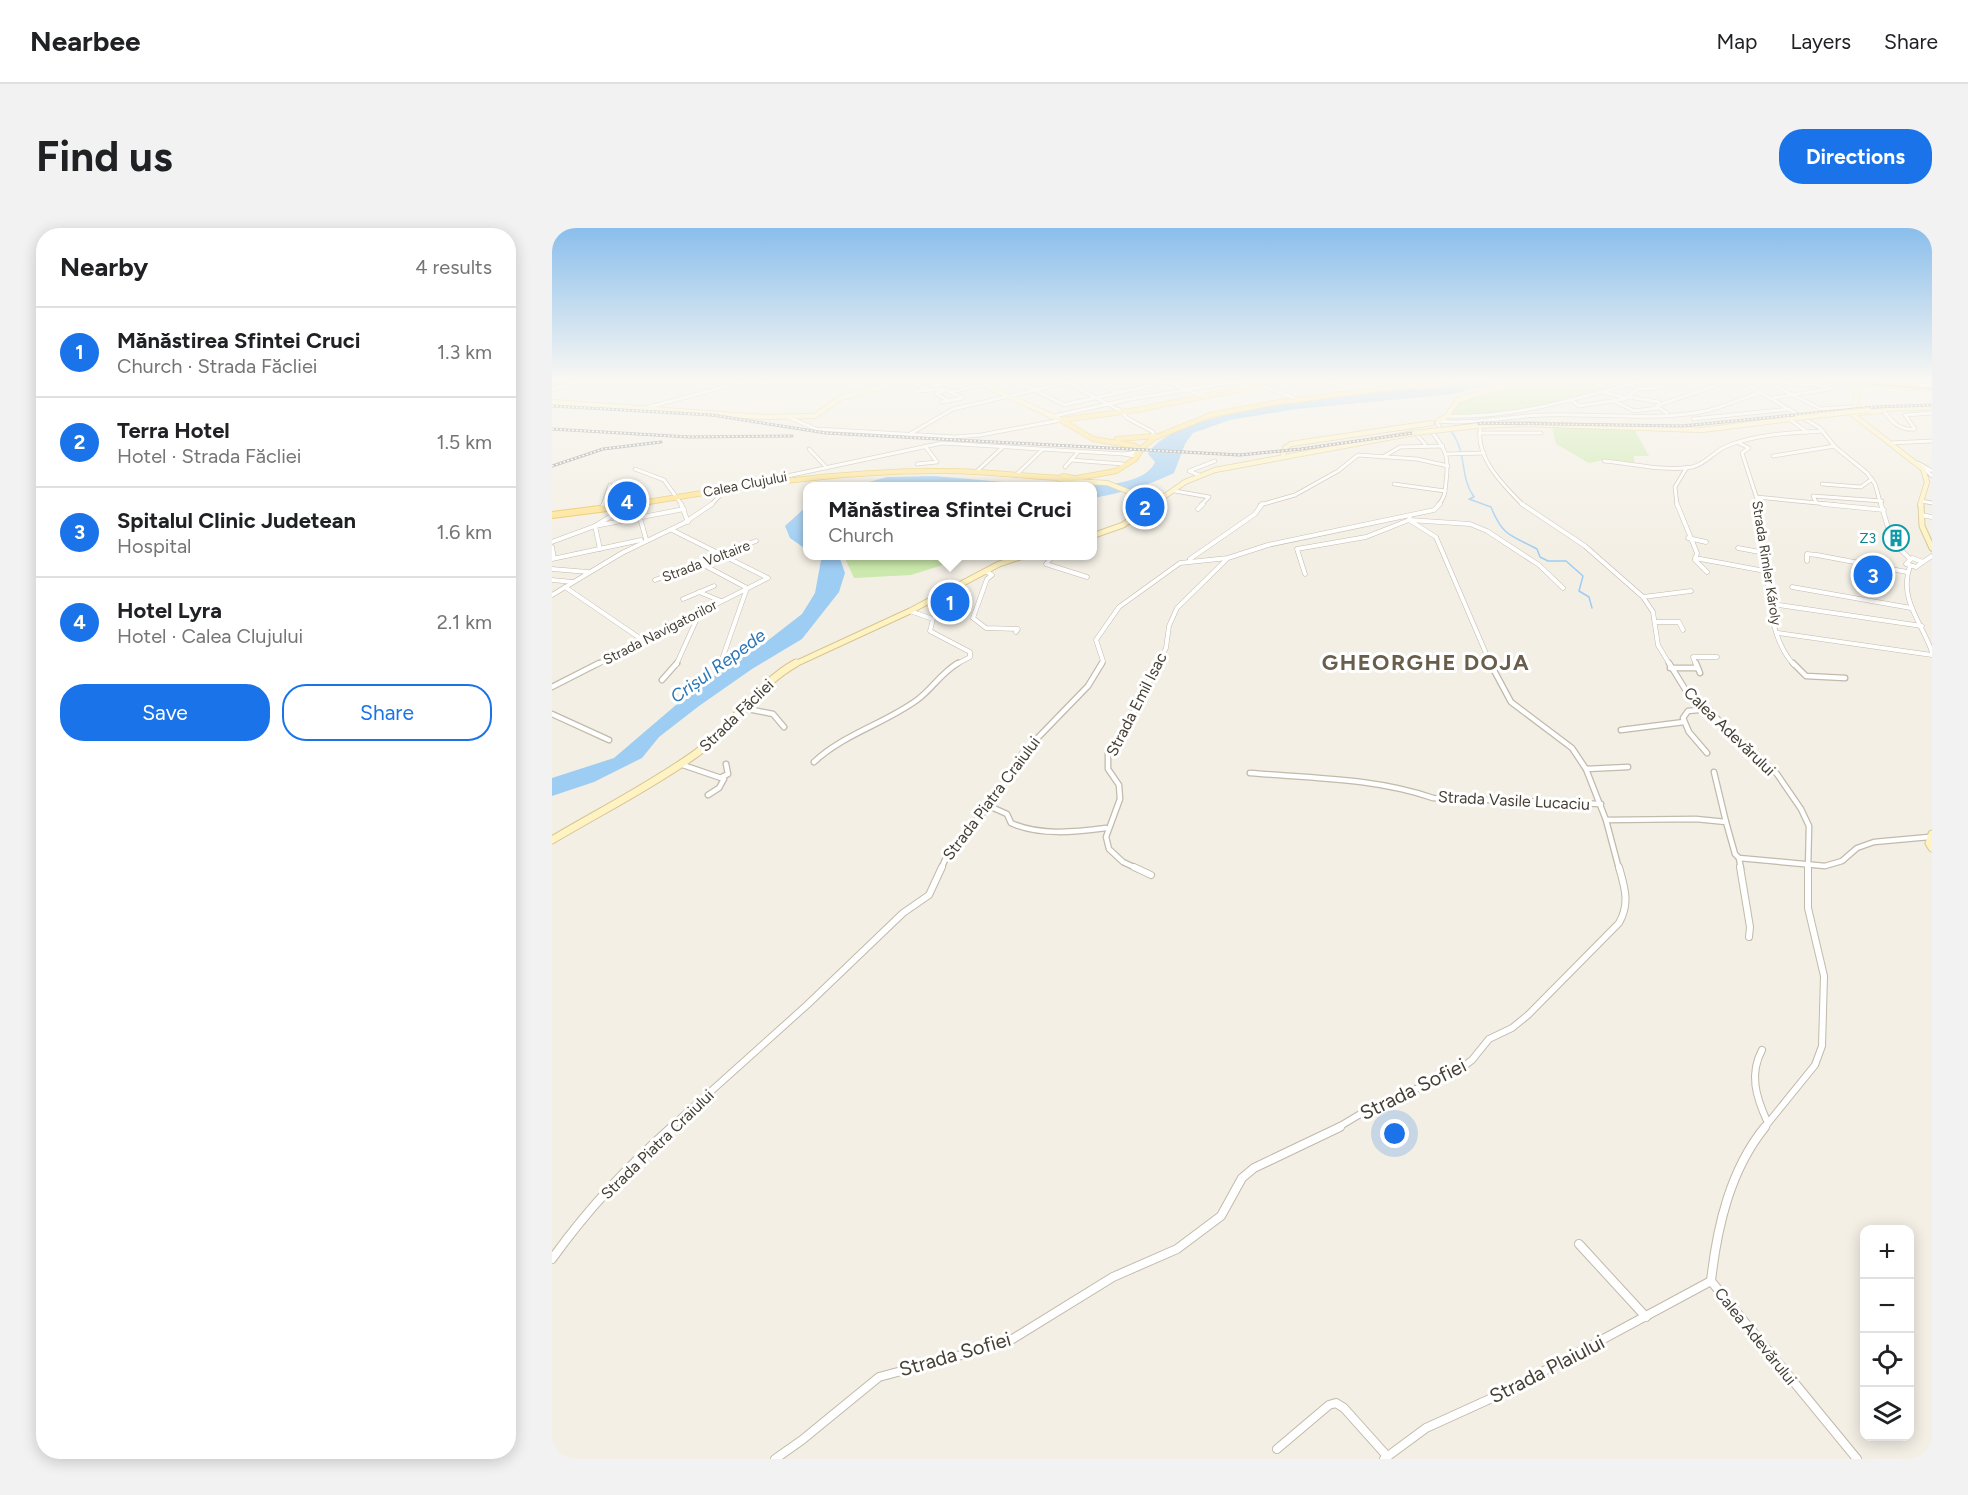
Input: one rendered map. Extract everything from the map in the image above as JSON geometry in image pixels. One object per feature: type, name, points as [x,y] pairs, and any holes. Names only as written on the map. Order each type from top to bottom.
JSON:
[{"type":"main road","points":[[1075,480],[1116,471],[1135,459],[1138,452],[1138,448],[1133,445],[1098,440],[1091,436]]},
{"type":"main road","points":[[1283,455],[1285,448],[1291,444],[1341,436]]},
{"type":"main road","points":[[1097,534],[1119,527],[1199,475],[1283,455],[1401,436]]},
{"type":"main road","points":[[1883,436],[1928,472],[1927,488],[1921,501],[1921,530],[1932,548]]},
{"type":"main road","points":[[1098,440],[1155,437]]},
{"type":"main road","points":[[1075,480],[1124,464],[1155,437]]},
{"type":"main road","points":[[745,485],[892,472],[982,472],[1106,482],[1139,499],[1157,503]]},
{"type":"main road","points":[[745,485],[789,480],[917,473],[1060,478]]},
{"type":"main road","name":"Calea Clujului","points":[[552,515],[627,506],[745,485]]},
{"type":"main road","name":"Strada Făcliei","points":[[552,840],[680,764],[717,736],[765,686],[793,666],[1011,560]]},
{"type":"main road","points":[[1931,836],[1932,848]]},
{"type":"street","points":[[1418,436],[1425,444]]},
{"type":"street","points":[[1394,484],[1445,491],[1447,454],[1435,436]]},
{"type":"street","name":"Calea Adevărului","points":[[1480,436],[1482,453],[1508,490],[1526,508],[1548,519],[1586,546],[1643,597],[1653,612],[1656,622],[1656,639],[1670,668],[1685,689],[1710,709],[1777,774],[1801,809],[1809,826],[1808,908],[1824,976],[1822,1046],[1815,1065],[1755,1138],[1729,1191],[1715,1243],[1711,1281],[1857,1459]]},
{"type":"street","points":[[1604,461],[1687,467],[1708,461],[1721,449],[1739,443],[1780,436]]},
{"type":"street","points":[[1827,436],[1872,479],[1882,501],[1886,533],[1890,542],[1910,558],[1923,560]]},
{"type":"street","points":[[1890,442],[1932,441]]},
{"type":"street","name":"Strada Rimler Károly","points":[[1739,443],[1749,448],[1742,452],[1761,513],[1765,571],[1778,633],[1789,659],[1806,676],[1845,678]]},
{"type":"street","points":[[936,444],[1124,454],[1138,452]]},
{"type":"street","name":"Calea Clujului","points":[[789,480],[827,468],[936,444]]},
{"type":"street","points":[[1383,457],[1402,447],[1416,448],[1425,444],[1443,446]]},
{"type":"street","points":[[917,464],[937,462],[925,446]]},
{"type":"street","points":[[1773,456],[1835,446]]},
{"type":"street","points":[[982,472],[1003,447]]},
{"type":"street","points":[[809,449],[827,468]]},
{"type":"street","points":[[1023,475],[1042,450]]},
{"type":"street","points":[[1065,467],[1078,452]]},
{"type":"street","points":[[1447,454],[1482,453]]},
{"type":"street","points":[[1188,560],[1250,518],[1262,504],[1295,495],[1338,471],[1358,455],[1421,460],[1448,466]]},
{"type":"street","points":[[1071,460],[1124,464]]},
{"type":"street","points":[[1199,475],[1189,471],[1215,461]]},
{"type":"street","points":[[1687,467],[1674,489],[1688,538],[1697,552],[1695,558]]},
{"type":"street","points":[[635,469],[660,475],[678,496],[688,522]]},
{"type":"street","points":[[1822,484],[1861,487],[1872,479]]},
{"type":"street","points":[[602,509],[610,485]]},
{"type":"street","points":[[552,595],[588,572],[688,522],[717,502],[728,487]]},
{"type":"street","name":"Strada Piatra Craiului","points":[[552,1259],[580,1220],[642,1154],[807,1005],[903,914],[929,895],[949,851],[989,806],[1022,754],[1088,686],[1103,661],[1096,640],[1119,607],[1171,567],[1188,560],[1228,558],[1268,544],[1410,518],[1434,510],[1441,504],[1445,491]]},
{"type":"street","points":[[1175,492],[1209,497],[1198,509]]},
{"type":"street","points":[[1816,502],[1814,496],[1882,501]]},
{"type":"street","points":[[1756,497],[1884,510]]},
{"type":"street","points":[[1921,501],[1932,503]]},
{"type":"street","points":[[636,504],[646,539]]},
{"type":"street","points":[[595,526],[627,506]]},
{"type":"street","points":[[552,542],[595,526],[684,509]]},
{"type":"street","points":[[1921,515],[1932,517]]},
{"type":"street","points":[[1305,574],[1297,549],[1366,537],[1410,518],[1477,527],[1539,565],[1563,588]]},
{"type":"street","name":"Strada Sofiei","points":[[775,1459],[808,1437],[861,1389],[879,1377],[1006,1343],[1113,1277],[1188,1242],[1221,1216],[1242,1178],[1254,1168],[1325,1136],[1372,1107],[1466,1066],[1490,1039],[1512,1028],[1528,1015],[1619,923],[1626,910],[1626,893],[1601,804],[1586,769],[1572,748],[1511,702],[1504,693],[1459,595],[1436,537],[1410,518]]},
{"type":"street","points":[[595,526],[600,549]]},
{"type":"street","points":[[672,530],[722,554]]},
{"type":"street","points":[[552,547],[553,558],[656,537]]},
{"type":"street","points":[[1688,538],[1706,542]]},
{"type":"street","name":"Strada Voltaire","points":[[655,580],[756,541]]},
{"type":"street","points":[[1738,548],[1765,553]]},
{"type":"street","name":"Strada Navigatorilor","points":[[552,687],[768,578],[722,554]]},
{"type":"street","points":[[1807,561],[1807,554],[1817,555],[1907,572]]},
{"type":"street","points":[[1899,563],[1916,567],[1923,560],[1932,556]]},
{"type":"street","name":"Strada Emil Isac","points":[[1106,828],[1114,816],[1121,791],[1118,780],[1108,770],[1108,753],[1137,707],[1166,648],[1169,626],[1177,608],[1228,558]]},
{"type":"street","points":[[1695,558],[1765,571]]},
{"type":"street","points":[[1695,558],[1707,572]]},
{"type":"street","points":[[1778,633],[1932,653],[1922,626],[1907,598],[1907,572],[1910,558]]},
{"type":"street","points":[[1047,560],[1046,564],[1087,576]]},
{"type":"street","points":[[700,563],[747,588],[719,669]]},
{"type":"street","points":[[552,568],[588,572]]},
{"type":"street","points":[[986,571],[992,574],[987,579],[973,618],[974,622],[984,628],[1018,629],[1016,632]]},
{"type":"street","points":[[552,579],[573,582]]},
{"type":"street","points":[[683,599],[714,586]]},
{"type":"street","points":[[565,587],[628,632],[644,640]]},
{"type":"street","points":[[1792,587],[1911,608]]},
{"type":"street","points":[[1643,597],[1691,591]]},
{"type":"street","points":[[699,592],[721,601]]},
{"type":"street","points":[[1772,604],[1922,626]]},
{"type":"street","points":[[814,762],[830,747],[917,700],[946,670],[970,657],[970,652],[930,631],[933,619],[910,611]]},
{"type":"street","points":[[662,680],[677,664],[700,612]]},
{"type":"street","points":[[1656,622],[1679,622],[1683,630]]},
{"type":"street","points":[[1700,673],[1693,657],[1718,657]]},
{"type":"street","points":[[1670,668],[1697,668]]},
{"type":"street","points":[[743,708],[773,714],[784,727]]},
{"type":"street","points":[[1707,753],[1684,722],[1686,712],[1710,709]]},
{"type":"street","points":[[552,714],[609,740]]},
{"type":"street","points":[[1621,730],[1684,722]]},
{"type":"street","points":[[680,764],[722,777],[728,774],[726,764]]},
{"type":"street","points":[[1586,769],[1628,767]]},
{"type":"street","points":[[1714,772],[1735,854],[1739,858],[1750,927],[1749,937]]},
{"type":"street","name":"Strada Vasile Lucaciu","points":[[1250,773],[1365,782],[1444,798],[1601,804]]},
{"type":"street","points":[[708,795],[719,788],[724,779],[722,777]]},
{"type":"street","points":[[989,806],[1007,814],[1011,823],[1021,829],[1054,831],[1106,828],[1105,845],[1111,854],[1130,867],[1151,875]]},
{"type":"street","points":[[1606,820],[1641,822],[1690,817],[1726,822]]},
{"type":"street","points":[[1739,858],[1807,866],[1834,864],[1857,848],[1874,842],[1931,836]]},
{"type":"street","points":[[1762,1050],[1754,1062],[1757,1101],[1767,1121]]},
{"type":"street","points":[[1579,1244],[1646,1317]]},
{"type":"street","name":"Strada Plaiului","points":[[1385,1458],[1426,1428],[1503,1393],[1711,1281]]},
{"type":"street","points":[[1277,1449],[1329,1405],[1336,1403],[1344,1408],[1385,1458]]},
{"type":"green space","points":[[1554,436],[1638,436],[1649,456],[1634,456],[1634,463],[1603,460],[1589,463],[1556,444]]},
{"type":"green space","points":[[846,560],[958,560],[911,575],[854,578]]},
{"type":"water","points":[[1190,436],[1185,444],[1174,473],[1134,488],[1097,497],[1097,485],[1134,479],[1150,469],[1155,462],[1148,454],[1167,437]]},
{"type":"water","points":[[934,476],[1002,482],[869,482],[887,477]]},
{"type":"water","points":[[803,510],[803,547],[790,538],[785,526]]},
{"type":"water","points":[[821,560],[840,560],[845,573],[839,592],[802,639],[752,669],[699,706],[659,737],[642,758],[594,782],[552,796],[552,778],[614,758],[697,687],[762,645],[802,614],[815,593]]},
{"type":"waterway","points":[[1454,436],[1460,448],[1466,481],[1474,497],[1469,499],[1491,507],[1504,530],[1537,549],[1540,557],[1548,561],[1566,561],[1583,576],[1579,591],[1589,597],[1592,608]]},
{"type":"railway","points":[[680,436],[746,436]]},
{"type":"railway","points":[[891,436],[1240,455],[1389,436]]},
{"type":"railway","points":[[552,466],[603,449],[661,442]]},
{"type":"place","name":"Hotel Lyra","points":[[627,501]]},
{"type":"place","name":"Terra Hotel","points":[[1145,507]]},
{"type":"place","name":"Z3","points":[[1896,538]]},
{"type":"place","name":"Spitalul Clinic Judetean","points":[[1873,575]]},
{"type":"place","name":"Mănăstirea Sfintei Cruci","points":[[950,602]]},
{"type":"district","name":"GHEORGHE DOJA","points":[[1426,662]]},
{"type":"water label","name":"Crișul Repede","points":[[718,666]]}]
